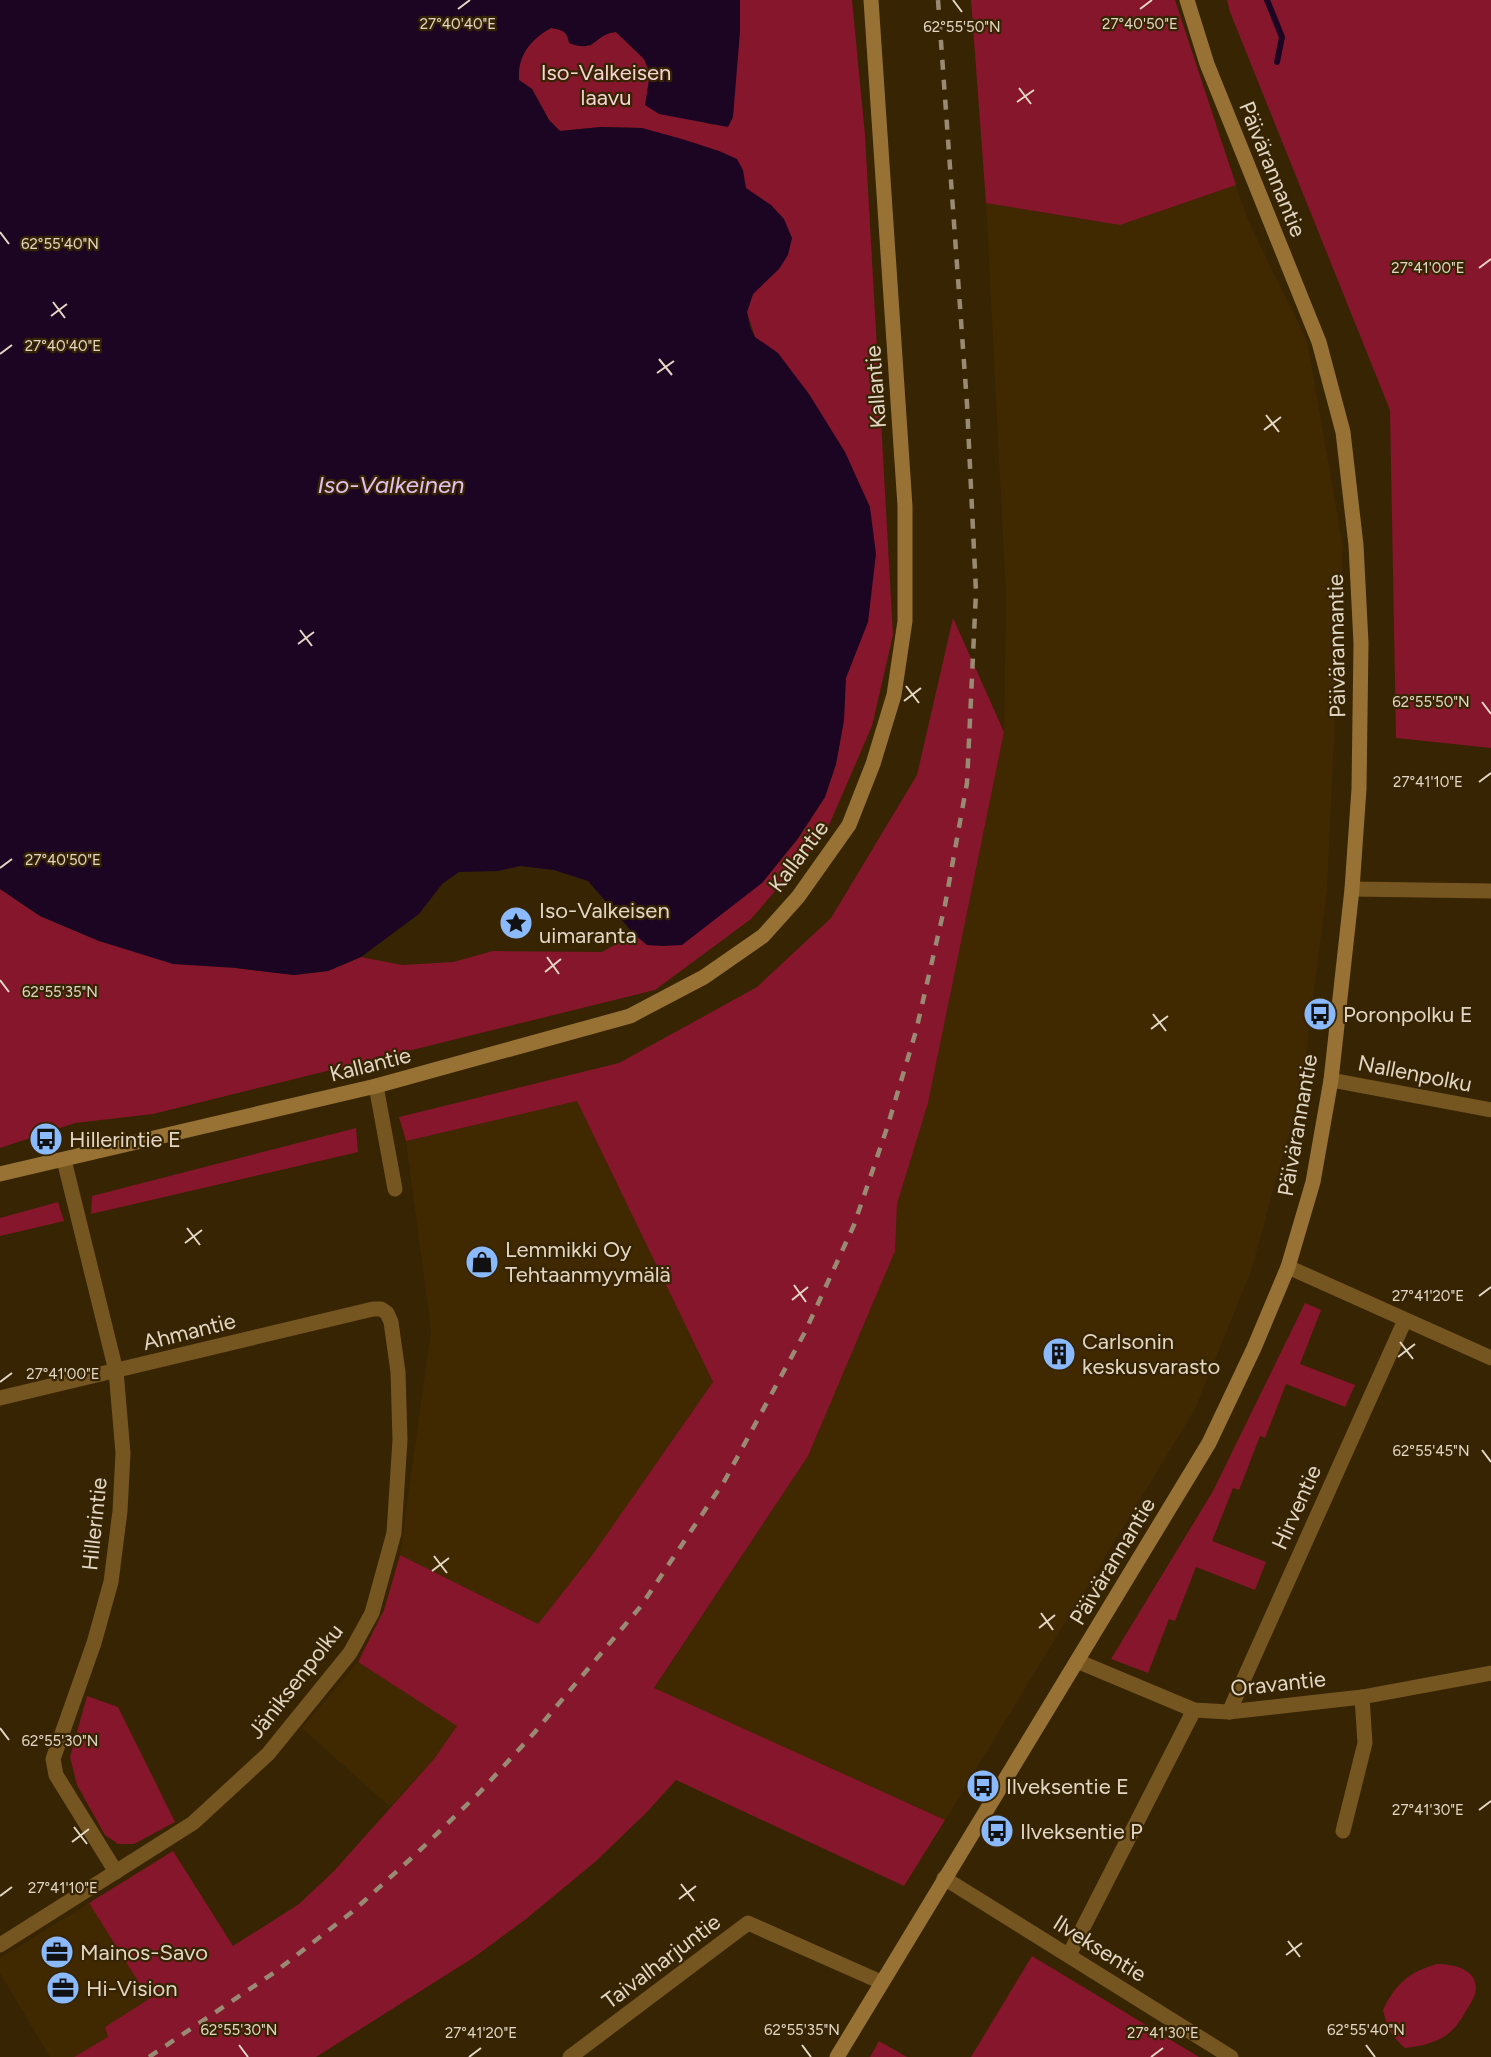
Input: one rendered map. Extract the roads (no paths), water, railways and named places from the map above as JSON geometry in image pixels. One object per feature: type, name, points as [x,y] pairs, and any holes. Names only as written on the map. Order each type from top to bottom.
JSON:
[{"type":"street","name":"Kallantie","points":[[0,1174],[376,1086],[630,1016],[704,977],[763,936],[798,897],[849,825],[873,764],[894,695],[905,621],[903,483],[871,0]]},
{"type":"street","name":"Päivärannantie","points":[[837,2057],[1209,1443],[1254,1348],[1288,1267],[1313,1182],[1331,1080],[1352,889],[1359,789],[1361,643],[1356,545],[1343,432],[1319,342],[1207,64],[1187,0]]},
{"type":"street","points":[[1352,889],[1491,891]]},
{"type":"street","name":"Nallenpolku","points":[[1331,1080],[1491,1110]]},
{"type":"street","points":[[376,1086],[395,1189]]},
{"type":"street","name":"Hillerintie","points":[[64,1160],[116,1371],[123,1453],[120,1511],[111,1582],[94,1643],[53,1759],[56,1775],[116,1872]]},
{"type":"street","points":[[1288,1267],[1491,1358]]},
{"type":"street","name":"Ahmantie","points":[[0,1398],[373,1309],[381,1309],[387,1313]]},
{"type":"street","name":"Jäniksenpolku","points":[[0,1945],[193,1823],[268,1754],[350,1653],[372,1613],[394,1533],[400,1440],[398,1372],[391,1322],[387,1313]]},
{"type":"street","name":"Hirventie","points":[[1229,1712],[1405,1320]]},
{"type":"street","name":"Oravantie","points":[[1077,1661],[1194,1710],[1229,1712],[1362,1697],[1491,1673]]},
{"type":"street","points":[[1343,1831],[1365,1743],[1362,1697]]},
{"type":"street","points":[[1069,1955],[1194,1710]]},
{"type":"street","name":"Ilveksentie","points":[[944,1878],[1231,2057]]},
{"type":"street","name":"Taivalharjuntie","points":[[570,2057],[748,1923],[881,1982]]},
{"type":"water","name":"Iso-Valkeinen","points":[[0,0],[740,0],[740,32],[733,117],[728,127],[659,114],[645,105],[650,73],[644,59],[616,32],[603,36],[590,45],[578,46],[569,43],[563,32],[551,28],[537,37],[527,49],[520,63],[519,80],[532,89],[549,120],[560,131],[601,127],[642,128],[719,151],[737,159],[743,170],[746,188],[771,205],[784,219],[792,238],[788,255],[779,269],[753,294],[747,312],[750,327],[755,337],[778,353],[809,394],[845,452],[870,507],[876,554],[868,622],[846,678],[844,720],[836,764],[825,797],[798,838],[762,883],[682,945],[662,946],[647,945],[634,934],[588,881],[554,870],[520,866],[498,871],[459,872],[442,884],[419,914],[361,957],[328,971],[294,975],[173,964],[99,941],[40,916],[0,889]]},
{"type":"waterway","points":[[1267,0],[1282,37],[1277,62]]},
{"type":"railway","points":[[149,2057],[275,1972],[352,1912],[480,1792],[534,1733],[641,1606],[725,1480],[805,1332],[854,1225],[887,1128],[916,1031],[945,905],[967,783],[976,592],[967,404],[938,0]]},
{"type":"place","name":"Iso-Valkeisen uimaranta","points":[[516,923]]},
{"type":"place","name":"Poronpolku E","points":[[1320,1014]]},
{"type":"place","name":"Hillerintie E","points":[[46,1139]]},
{"type":"place","name":"Lemmikki Oy Tehtaanmyymälä","points":[[482,1262]]},
{"type":"place","name":"Carlsonin keskusvarasto","points":[[1059,1354]]},
{"type":"place","name":"Ilveksentie E","points":[[983,1786]]},
{"type":"place","name":"Ilveksentie P","points":[[997,1831]]},
{"type":"place","name":"Mainos-Savo","points":[[57,1952]]},
{"type":"place","name":"Hi-Vision","points":[[63,1988]]},
{"type":"park label","name":"Iso-Valkeisen laavu","points":[[606,84]]}]
